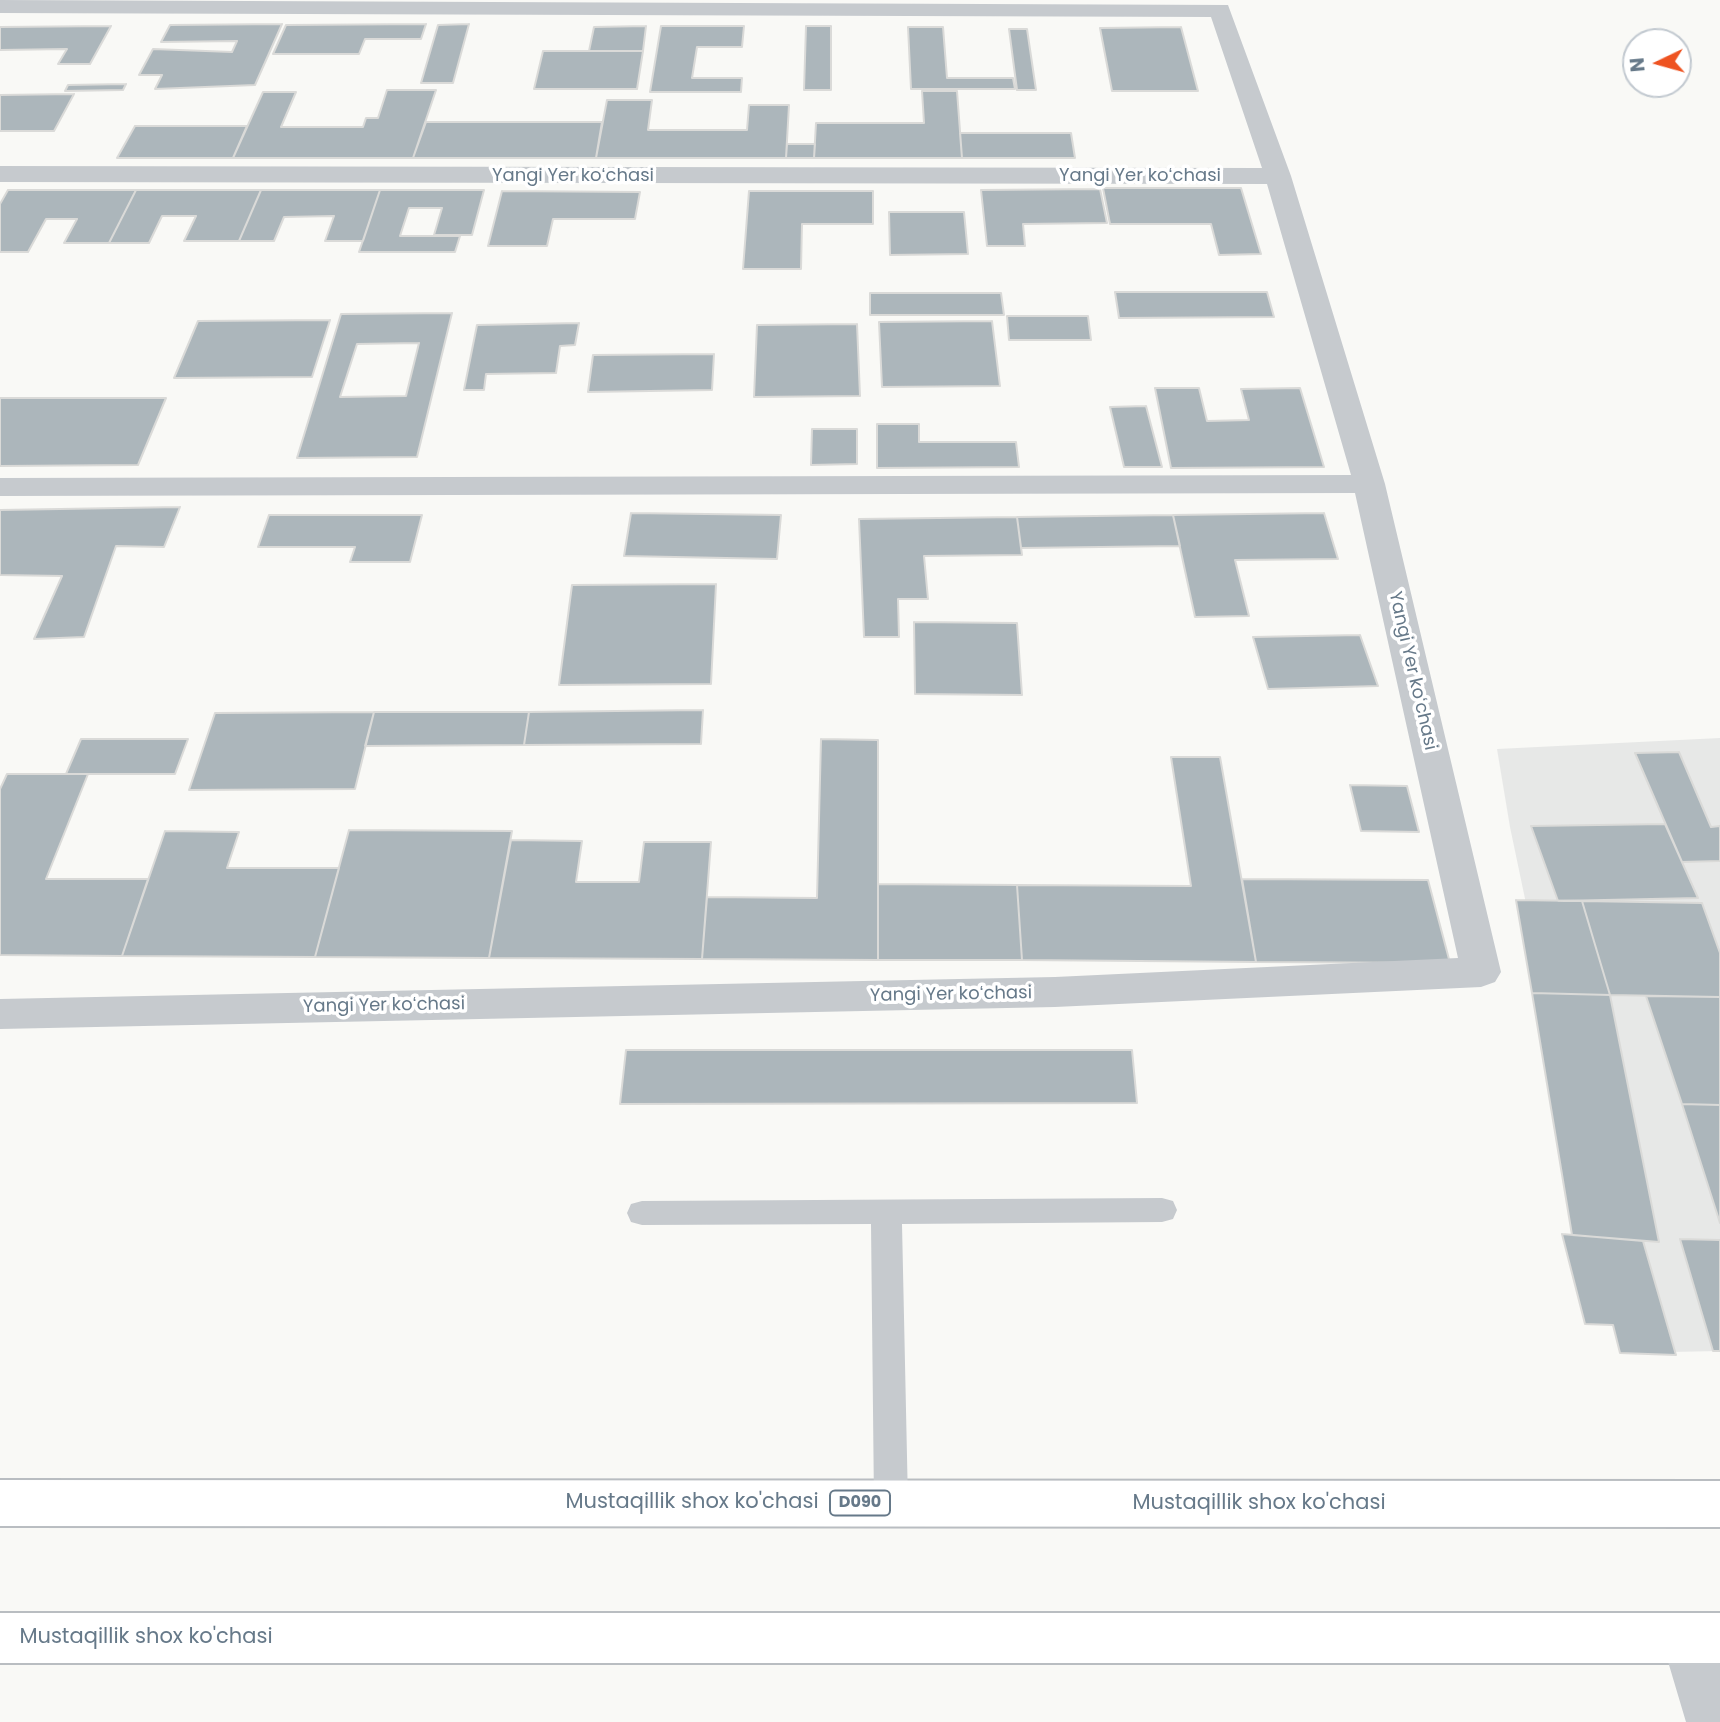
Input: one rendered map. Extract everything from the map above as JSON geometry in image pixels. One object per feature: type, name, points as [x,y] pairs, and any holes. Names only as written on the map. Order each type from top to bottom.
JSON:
[{"type":"main road","name":"Mustaqillik shox ko'chasi","points":[[0,1503],[1720,1504]]},
{"type":"main road","name":"Mustaqillik shox ko'chasi","points":[[0,1638],[1703,1638]]},
{"type":"street","points":[[0,6],[1220,10],[1278,176]]},
{"type":"street","name":"Yangi Yer koʻchasi","points":[[0,174],[1278,176],[1369,484],[1481,972],[1055,992],[0,1014]]},
{"type":"street","points":[[0,487],[1369,484]]},
{"type":"street","points":[[1703,1638],[1713,1722]]},
{"type":"lane","points":[[642,1213],[1162,1210]]},
{"type":"lane","points":[[886,1212],[891,1503]]},
{"type":"shaded area","points":[[1720,738],[1720,1351],[1620,1353],[1510,827],[1497,749]]},
{"type":"building","points":[[282,24],[255,85],[155,89],[162,75],[139,75],[153,49],[232,52],[237,41],[161,42],[170,25]]},
{"type":"building","points":[[426,24],[421,39],[365,39],[359,54],[273,54],[286,25]]},
{"type":"building","points":[[469,24],[453,83],[421,83],[438,25]]},
{"type":"building","points":[[111,26],[90,64],[58,64],[67,49],[0,50],[0,27]]},
{"type":"building","points":[[646,26],[643,51],[589,51],[594,27]]},
{"type":"building","points":[[661,26],[744,26],[742,47],[697,47],[692,78],[742,78],[741,92],[650,92]]},
{"type":"building","points":[[806,26],[831,26],[831,90],[804,90]]},
{"type":"building","points":[[908,27],[943,27],[947,78],[1013,78],[1015,89],[911,89]]},
{"type":"building","points":[[1181,27],[1198,91],[1112,91],[1100,28]]},
{"type":"building","points":[[1009,29],[1027,29],[1036,90],[1017,90]]},
{"type":"building","points":[[543,51],[643,51],[637,89],[534,89]]},
{"type":"building","points":[[126,84],[123,90],[65,91],[68,85]]},
{"type":"building","points":[[387,90],[436,90],[413,158],[233,158],[263,92],[296,92],[281,127],[363,127],[366,118],[378,118]]},
{"type":"building","points":[[922,91],[957,91],[962,158],[814,158],[816,123],[924,123]]},
{"type":"building","points":[[74,94],[54,131],[0,131],[0,95]]},
{"type":"building","points":[[607,100],[652,100],[648,130],[747,130],[749,105],[789,105],[786,158],[596,158]]},
{"type":"building","points":[[426,122],[602,122],[596,158],[413,158]]},
{"type":"building","points":[[135,126],[247,126],[233,158],[117,158]]},
{"type":"building","points":[[960,133],[1071,133],[1075,158],[962,158]]},
{"type":"building","points":[[787,144],[815,144],[814,158],[786,158]]},
{"type":"building","points":[[1103,188],[1241,188],[1261,254],[1219,255],[1211,224],[1110,224]]},
{"type":"building","points":[[1100,189],[1107,223],[1023,224],[1025,246],[987,246],[981,190]]},
{"type":"building","points":[[8,190],[136,190],[109,243],[64,243],[77,219],[46,219],[28,252],[0,252],[0,204]]},
{"type":"building","points":[[136,190],[261,190],[239,241],[184,241],[196,216],[162,216],[149,243],[109,243]]},
{"type":"building","points":[[261,190],[380,190],[363,241],[325,241],[334,216],[284,217],[274,241],[239,241]]},
{"type":"building","points":[[380,190],[484,190],[472,235],[434,235],[442,208],[409,208],[400,236],[460,236],[455,252],[359,252]]},
{"type":"building","points":[[502,191],[640,192],[635,219],[553,219],[547,246],[488,246]]},
{"type":"building","points":[[749,191],[873,191],[873,224],[802,224],[801,269],[743,269]]},
{"type":"building","points":[[889,212],[964,212],[968,254],[890,255]]},
{"type":"building","points":[[1115,292],[1267,292],[1274,317],[1119,318]]},
{"type":"building","points":[[870,293],[1001,293],[1004,315],[870,315]]},
{"type":"building","points":[[452,313],[417,457],[297,458],[341,314]],"holes":[[[419,343],[406,396],[340,397],[357,344]]]},
{"type":"building","points":[[1007,316],[1088,316],[1091,340],[1009,340]]},
{"type":"building","points":[[330,320],[312,377],[174,378],[198,321]]},
{"type":"building","points":[[992,321],[1000,386],[882,387],[879,322]]},
{"type":"building","points":[[579,323],[575,345],[560,346],[556,373],[486,374],[484,390],[464,390],[477,325]]},
{"type":"building","points":[[857,324],[860,396],[754,397],[757,325]]},
{"type":"building","points":[[714,354],[712,390],[588,392],[593,355]]},
{"type":"building","points":[[1155,388],[1199,388],[1207,421],[1249,420],[1241,389],[1300,388],[1324,467],[1171,468]]},
{"type":"building","points":[[0,398],[166,398],[138,465],[0,466]]},
{"type":"building","points":[[1146,406],[1162,467],[1124,467],[1110,407]]},
{"type":"building","points":[[877,424],[919,424],[919,442],[1016,442],[1019,467],[877,468]]},
{"type":"building","points":[[812,429],[857,429],[857,464],[811,465]]},
{"type":"building","points":[[180,507],[164,547],[116,546],[84,637],[34,639],[62,576],[0,575],[0,510]]},
{"type":"building","points":[[631,513],[781,515],[777,559],[624,556]]},
{"type":"building","points":[[1324,513],[1338,559],[1235,560],[1249,616],[1195,617],[1173,515]]},
{"type":"building","points":[[269,515],[422,515],[410,562],[350,562],[355,547],[258,547]]},
{"type":"building","points":[[1173,515],[1180,546],[1021,548],[1017,517]]},
{"type":"building","points":[[1017,517],[1022,555],[924,556],[928,599],[898,599],[899,637],[864,637],[859,519]]},
{"type":"building","points":[[716,584],[711,684],[559,685],[572,585]]},
{"type":"building","points":[[914,622],[1017,623],[1022,695],[915,694]]},
{"type":"building","points":[[1360,635],[1378,686],[1268,689],[1253,637]]},
{"type":"building","points":[[703,710],[701,744],[524,745],[529,712]]},
{"type":"building","points":[[374,712],[529,712],[524,745],[365,746]]},
{"type":"building","points":[[374,712],[355,789],[189,790],[215,713]]},
{"type":"building","points":[[81,739],[188,739],[175,774],[66,774]]},
{"type":"building","points":[[821,739],[878,740],[878,960],[702,959],[707,897],[817,898]]},
{"type":"building","points":[[1679,752],[1711,827],[1720,826],[1720,861],[1682,862],[1635,753]]},
{"type":"building","points":[[1171,757],[1220,757],[1256,962],[1022,960],[1017,885],[1191,886]]},
{"type":"building","points":[[7,774],[88,774],[46,879],[148,879],[122,956],[0,955],[0,789]]},
{"type":"building","points":[[1350,785],[1407,786],[1419,832],[1361,831]]},
{"type":"building","points":[[1665,824],[1698,898],[1558,901],[1531,826]]},
{"type":"building","points":[[349,830],[512,831],[489,958],[315,957]]},
{"type":"building","points":[[165,831],[239,832],[227,868],[339,868],[315,957],[122,956]]},
{"type":"building","points":[[511,840],[582,841],[576,882],[639,882],[644,842],[711,842],[702,959],[489,958]]},
{"type":"building","points":[[1242,879],[1428,880],[1450,963],[1256,962]]},
{"type":"building","points":[[878,884],[1017,885],[1022,960],[878,960]]},
{"type":"building","points":[[1516,900],[1582,901],[1610,995],[1532,993]]},
{"type":"building","points":[[1582,901],[1702,903],[1720,953],[1720,997],[1610,995]]},
{"type":"building","points":[[1532,993],[1610,995],[1659,1242],[1572,1235]]},
{"type":"building","points":[[1646,996],[1720,997],[1720,1105],[1682,1104]]},
{"type":"building","points":[[626,1050],[1132,1050],[1137,1103],[620,1104]]},
{"type":"building","points":[[1682,1104],[1720,1105],[1720,1223]]},
{"type":"building","points":[[1562,1234],[1643,1241],[1676,1355],[1620,1353],[1613,1325],[1585,1324]]},
{"type":"building","points":[[1680,1239],[1720,1240],[1720,1351],[1713,1351]]}]
